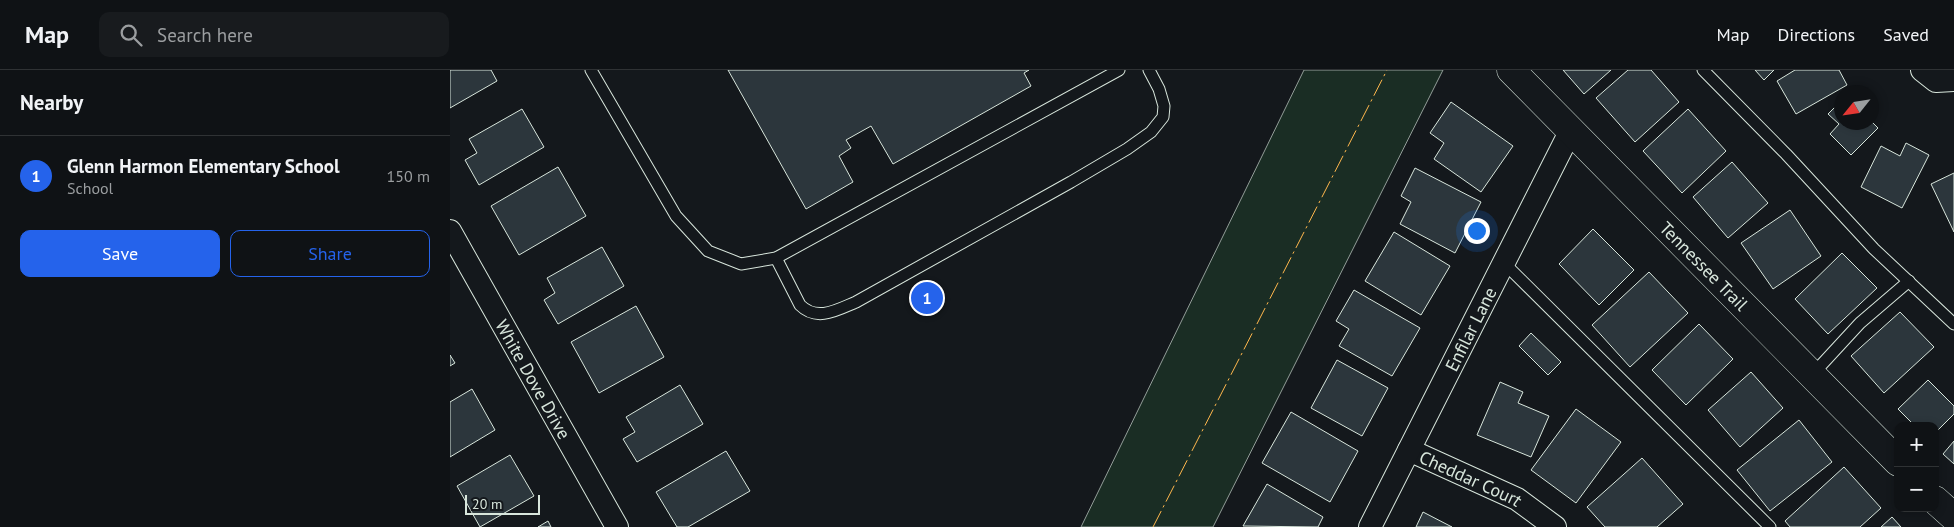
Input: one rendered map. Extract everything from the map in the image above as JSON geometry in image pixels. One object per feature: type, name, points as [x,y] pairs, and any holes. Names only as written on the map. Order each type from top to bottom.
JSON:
[{"type":"street","name":"Tennessee Trail","points":[[1512,70],[1894,458]]},
{"type":"street","points":[[1922,70],[1936,81],[1954,80]]},
{"type":"street","name":"Enfilar Lane","points":[[1370,527],[1571,130]]},
{"type":"street","name":"White Dove Drive","points":[[450,231],[617,527]]},
{"type":"street","name":"Cheddar Court","points":[[1409,450],[1517,499],[1547,524]]},
{"type":"street","points":[[1939,504],[1954,517]]},
{"type":"lane","points":[[591,70],[676,216],[708,251],[741,264],[776,258],[1119,70]]},
{"type":"lane","points":[[776,258],[800,305],[806,310],[821,315],[856,302],[1087,172],[1152,132],[1163,117],[1164,106],[1159,89],[1149,70]]},
{"type":"lane","points":[[1703,70],[1786,154],[1874,249],[1954,324]]},
{"type":"lane","points":[[1504,263],[1770,527]]},
{"type":"lane","points":[[1812,375],[1860,323],[1909,281]]},
{"type":"green space","points":[[1304,70],[1443,70],[1213,527],[1081,527]]},
{"type":"building","points":[[450,70],[491,70],[497,81],[450,108]]},
{"type":"building","points":[[728,70],[1029,70],[1024,73],[1031,86],[893,164],[871,126],[846,140],[851,148],[839,156],[853,182],[806,209]]},
{"type":"building","points":[[1563,70],[1611,70],[1584,94]]},
{"type":"building","points":[[1628,70],[1651,70],[1679,102],[1635,142],[1596,98]]},
{"type":"building","points":[[1755,70],[1774,70],[1764,80]]},
{"type":"building","points":[[1795,70],[1839,70],[1847,85],[1834,85],[1834,92],[1796,114],[1777,81]]},
{"type":"building","points":[[1451,102],[1513,146],[1481,192],[1434,159],[1444,143],[1430,133]]},
{"type":"building","points":[[1834,108],[1834,119],[1828,114]]},
{"type":"building","points":[[522,109],[544,147],[479,185],[465,160],[477,153],[469,139]]},
{"type":"building","points":[[1688,109],[1726,151],[1682,193],[1643,151]]},
{"type":"building","points":[[1834,130],[1876,130],[1851,155],[1830,134]]},
{"type":"building","points":[[1906,143],[1929,155],[1902,208],[1861,187],[1881,146],[1900,156]]},
{"type":"building","points":[[1732,162],[1768,203],[1728,238],[1693,197]]},
{"type":"building","points":[[558,167],[586,216],[519,255],[491,206]]},
{"type":"building","points":[[1415,168],[1481,202],[1455,253],[1400,224],[1411,202],[1401,196]]},
{"type":"building","points":[[1954,173],[1954,232],[1931,184]]},
{"type":"building","points":[[1790,210],[1821,256],[1773,289],[1741,243]]},
{"type":"building","points":[[1593,229],[1634,270],[1599,305],[1559,264]]},
{"type":"building","points":[[1394,232],[1450,266],[1421,315],[1365,281]]},
{"type":"building","points":[[602,247],[624,286],[558,324],[544,300],[555,293],[547,278]]},
{"type":"building","points":[[1842,253],[1877,288],[1828,334],[1795,299]]},
{"type":"building","points":[[1649,272],[1688,313],[1630,367],[1592,325]]},
{"type":"building","points":[[1354,290],[1420,328],[1392,376],[1339,346],[1349,329],[1336,321]]},
{"type":"building","points":[[636,306],[664,357],[599,393],[571,342]]},
{"type":"building","points":[[1900,312],[1934,347],[1884,393],[1851,356]]},
{"type":"building","points":[[1699,324],[1733,359],[1686,405],[1652,370]]},
{"type":"building","points":[[1531,333],[1561,362],[1548,375],[1519,346]]},
{"type":"building","points":[[450,355],[455,363],[450,366]]},
{"type":"building","points":[[1337,360],[1388,388],[1362,436],[1311,408]]},
{"type":"building","points":[[1751,372],[1783,408],[1740,447],[1708,410]]},
{"type":"building","points":[[1928,380],[1954,406],[1954,414],[1939,429],[1939,422],[1911,422],[1898,409]]},
{"type":"building","points":[[1500,382],[1523,392],[1518,403],[1549,416],[1531,457],[1477,435]]},
{"type":"building","points":[[680,385],[703,424],[637,462],[623,439],[635,432],[626,417]]},
{"type":"building","points":[[472,389],[495,430],[450,457],[450,402]]},
{"type":"building","points":[[1576,409],[1621,442],[1576,503],[1531,470]]},
{"type":"building","points":[[1291,412],[1358,451],[1330,502],[1262,463]]},
{"type":"building","points":[[1799,420],[1832,462],[1770,511],[1737,470]]},
{"type":"building","points":[[1954,441],[1954,464],[1943,454]]},
{"type":"building","points":[[726,451],[750,491],[688,527],[677,527],[656,492]]},
{"type":"building","points":[[510,455],[534,496],[480,527],[457,486]]},
{"type":"building","points":[[1642,458],[1683,504],[1657,527],[1605,527],[1587,507]]},
{"type":"building","points":[[1844,467],[1881,508],[1860,527],[1790,527],[1785,521]]},
{"type":"building","points":[[1267,484],[1323,517],[1318,527],[1243,526]]},
{"type":"building","points":[[1423,512],[1452,527],[1416,527]]},
{"type":"building","points":[[1892,517],[1901,527],[1881,527]]},
{"type":"building","points":[[548,521],[551,527],[538,527]]},
{"type":"power","points":[[1153,527],[1387,70]]},
{"type":"place","name":"Glenn Harmon Elementary School","points":[[927,298]]}]
